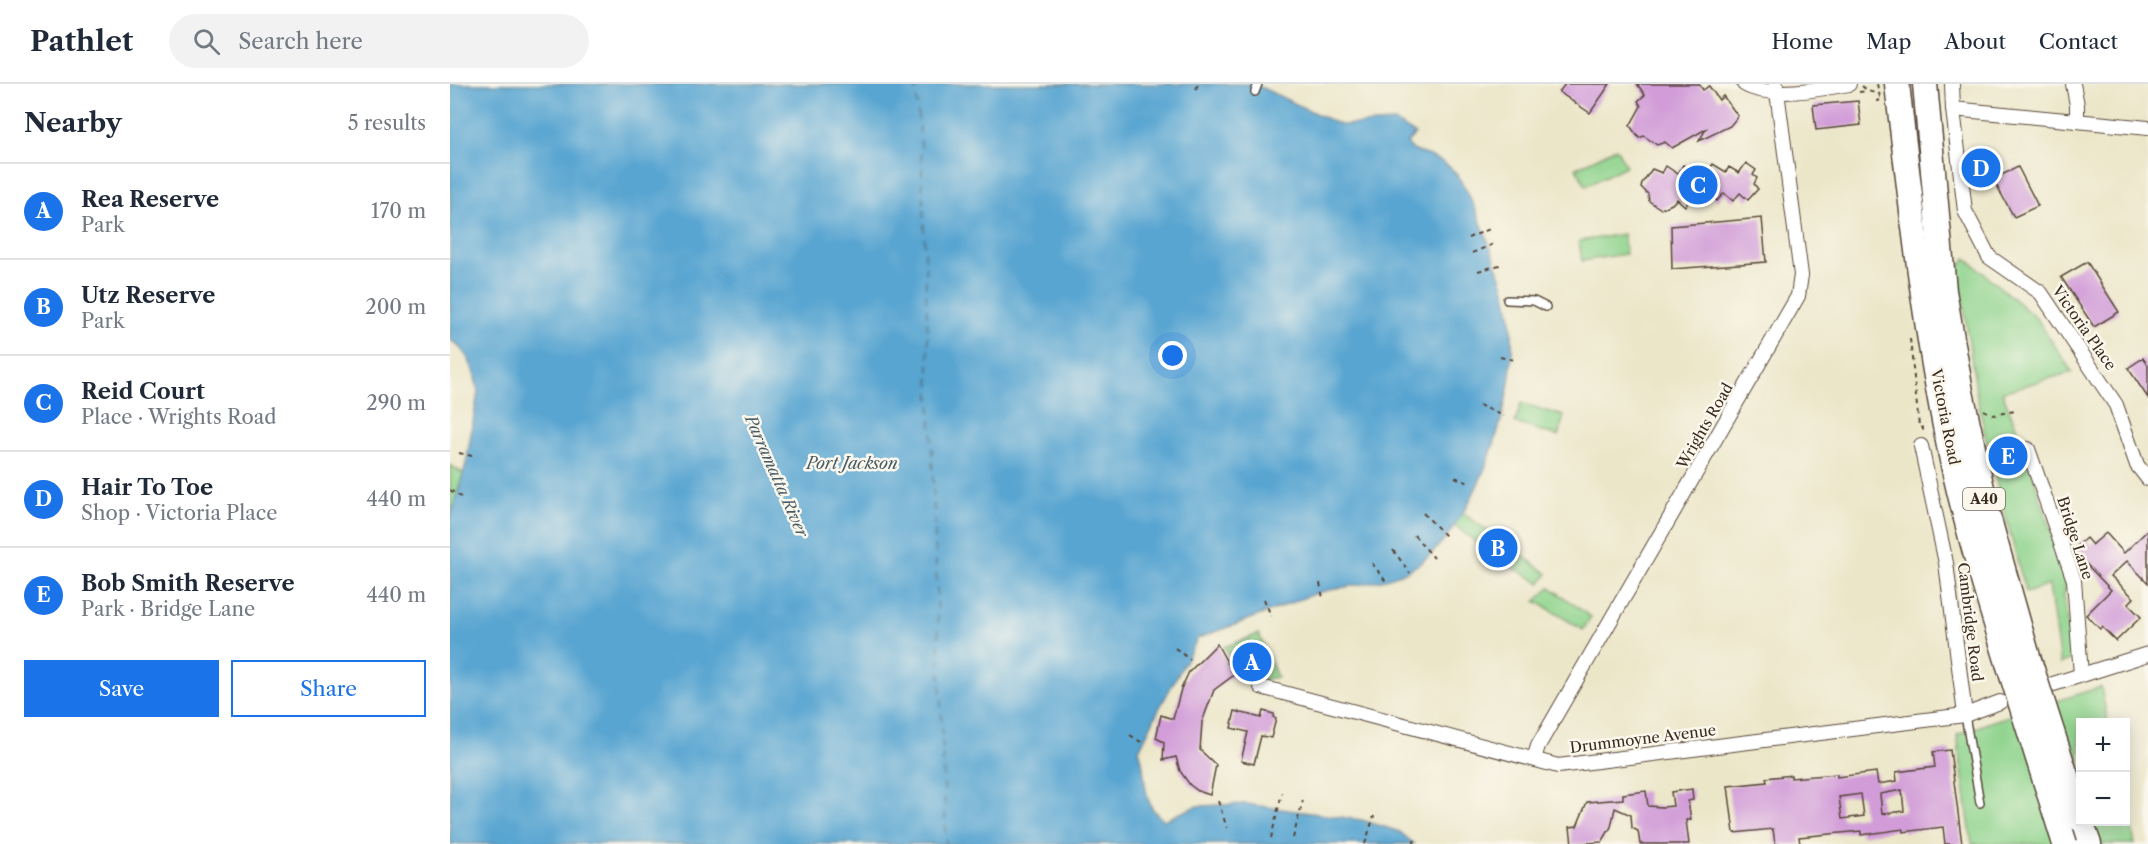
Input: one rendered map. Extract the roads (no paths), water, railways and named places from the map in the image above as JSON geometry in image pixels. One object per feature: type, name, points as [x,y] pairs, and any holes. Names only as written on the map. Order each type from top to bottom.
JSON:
[{"type":"highway","name":"Victoria Road","points":[[1897,84],[1923,298],[1945,428],[1979,567],[2076,807]]},
{"type":"highway","name":"Victoria Road","points":[[1925,84],[1944,291],[1961,392],[2018,660],[2065,844]]},
{"type":"highway","name":"Victoria Road","points":[[2083,826],[2089,844]]},
{"type":"street","points":[[1744,84],[1758,91],[1849,84]]},
{"type":"street","name":"Victoria Place","points":[[1952,84],[1965,211],[1989,256],[2041,293],[2116,405],[2137,465],[2148,478]]},
{"type":"street","points":[[2073,84],[2077,121]]},
{"type":"street","name":"Wrights Road","points":[[1534,759],[1538,746],[1790,314],[1798,296],[1801,275],[1777,88]]},
{"type":"street","points":[[1953,109],[2148,128]]},
{"type":"street","name":"Cambridge Road","points":[[1922,446],[1946,563],[1965,715]]},
{"type":"street","name":"Bridge Lane","points":[[2028,449],[2074,580],[2081,675]]},
{"type":"street","points":[[2047,686],[2148,654]]},
{"type":"street","name":"Drummoyne Avenue","points":[[1261,687],[1558,766],[1965,715],[2000,702]]},
{"type":"lane","points":[[1255,92],[1258,84]]},
{"type":"lane","points":[[1507,300],[1534,301],[1546,307]]},
{"type":"lane","name":"Cambridge Road","points":[[1965,715],[1980,803]]},
{"type":"water","name":"Port Jackson","points":[[450,84],[1254,84],[1340,125],[1395,122],[1415,134],[1407,143],[1411,149],[1451,168],[1469,195],[1499,269],[1509,307],[1512,361],[1508,391],[1490,456],[1477,487],[1461,516],[1443,540],[1424,560],[1412,568],[1386,579],[1317,593],[1198,638],[1139,750],[1147,797],[1156,814],[1164,820],[1197,806],[1246,804],[1362,820],[1400,832],[1414,844],[450,844],[450,520],[466,464],[478,392],[474,372],[468,358],[458,345],[450,340]]},
{"type":"place","name":"Hair To Toe","points":[[1981,168]]},
{"type":"place","name":"Reid Court","points":[[1698,185]]},
{"type":"place","name":"Bob Smith Reserve","points":[[2008,456]]},
{"type":"place","name":"Utz Reserve","points":[[1498,548]]},
{"type":"place","name":"Rea Reserve","points":[[1252,662]]},
{"type":"water label","name":"Parramatta River","points":[[777,476]]}]
